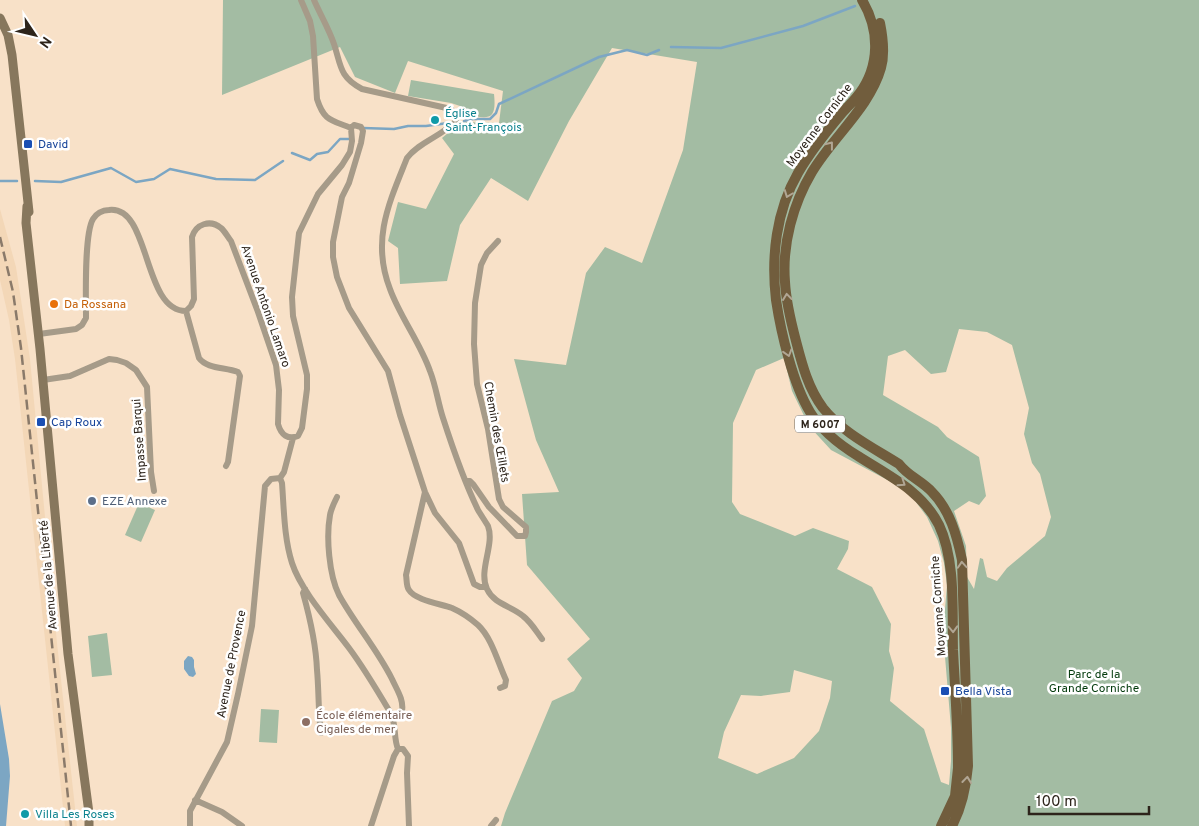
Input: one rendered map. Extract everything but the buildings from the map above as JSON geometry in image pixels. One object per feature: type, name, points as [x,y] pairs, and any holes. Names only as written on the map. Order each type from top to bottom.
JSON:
[{"type":"main road","name":"Moyenne Corniche","points":[[862,0],[872,17],[875,33],[876,48],[872,71],[860,93],[810,154],[790,189],[776,240],[774,278],[785,344],[802,396],[811,413],[834,439],[922,499],[939,525],[944,539],[951,575],[958,768],[955,796],[941,826]]},
{"type":"main road","name":"Moyenne Corniche","points":[[867,0],[880,24],[883,49],[881,68],[870,93],[820,158],[804,186],[794,213],[787,241],[785,280],[789,311],[802,366],[812,390],[822,407],[852,436],[898,464],[903,470],[932,491],[951,520],[957,538],[962,560],[968,766],[967,785],[952,826]]},
{"type":"main road","name":"Avenue de la Liberté","points":[[0,18],[8,35],[12,55],[28,206],[26,223],[35,315],[39,334],[68,654],[90,826]]},
{"type":"main road","points":[[802,366],[803,379],[815,404],[851,445],[857,456],[875,458],[903,470]]},
{"type":"main road","name":"Avenue de la Liberté","points":[[89,813],[94,826]]},
{"type":"street","points":[[301,0],[310,21],[313,36],[317,99],[320,109],[331,122],[350,128],[354,125],[361,127],[363,132],[349,183],[342,197],[333,242],[333,257],[338,276],[349,308],[388,371],[425,492],[435,513],[459,542],[474,584],[486,587]]},
{"type":"street","points":[[314,0],[334,43],[340,67],[353,84],[362,89],[450,109],[456,116],[456,121],[450,128],[412,152],[407,158],[386,209],[382,232],[382,257],[390,289],[430,370],[442,418],[478,510],[488,527],[490,537],[485,563],[486,587],[490,595],[500,604],[521,614],[528,620],[542,639]]},
{"type":"street","name":"Avenue Antonio Lamaro","points":[[186,311],[192,306],[194,299],[192,237],[194,230],[198,226],[214,225],[221,228],[231,242],[258,312],[278,376],[278,424],[280,431],[285,436],[293,438],[298,436],[302,428],[307,389],[307,375],[293,316],[292,297],[299,234],[318,194],[342,165],[350,152],[352,141],[350,128]]},
{"type":"street","points":[[39,334],[76,329],[82,325],[86,318],[88,233],[93,219],[101,212],[119,210],[133,222],[153,277],[163,297],[180,311],[186,311],[199,358],[211,366],[238,372],[240,376],[226,466]]},
{"type":"street","name":"Chemin des Œillets","points":[[466,480],[473,484],[488,508],[517,536],[525,536],[526,528],[503,507],[499,499],[488,429],[476,384],[475,303],[481,265],[487,253],[498,241]]},
{"type":"street","name":"Impasse Barqui","points":[[43,380],[70,376],[109,360],[126,363],[136,370],[147,387],[151,472],[154,492]]},
{"type":"street","name":"Avenue de Provence","points":[[190,826],[190,811],[199,801],[227,742],[252,626],[265,486],[271,479],[280,478],[284,472],[293,438]]},
{"type":"street","name":"Avenue de Provence","points":[[280,478],[291,561],[296,573],[357,659],[394,719]]},
{"type":"street","points":[[425,492],[406,575],[409,591],[419,597],[452,608],[479,626],[486,634],[506,680],[505,686],[500,688]]},
{"type":"street","points":[[336,497],[330,514],[329,531],[334,582],[346,605],[377,652],[402,699],[402,711],[394,719],[398,749],[371,826]]},
{"type":"street","points":[[306,589],[303,593],[312,627],[321,733]]},
{"type":"street","points":[[398,749],[403,750],[408,756],[409,826]]},
{"type":"street","points":[[199,801],[222,812],[242,826]]},
{"type":"street","points":[[491,826],[496,820]]},
{"type":"shaded area","points":[[0,209],[16,267],[30,359],[57,643],[77,826],[65,826],[15,359],[0,280]]},
{"type":"green space","name":"Parc de la Grande Corniche","points":[[223,0],[1199,0],[1199,826],[501,826],[552,701],[574,691],[582,678],[567,659],[590,639],[527,565],[522,494],[559,492],[536,440],[514,359],[566,365],[586,273],[605,247],[642,263],[683,150],[697,62],[612,48],[569,121],[528,201],[491,178],[460,225],[447,281],[400,284],[398,248],[388,241],[398,202],[426,209],[454,154],[442,138],[461,122],[499,123],[503,91],[408,61],[395,93],[355,77],[340,47],[222,95]],"holes":[[[959,329],[987,332],[1012,345],[1029,408],[1024,434],[1032,463],[1040,474],[1051,517],[1045,536],[1007,568],[997,581],[987,577],[983,559],[980,558],[974,589],[967,577],[966,546],[954,511],[969,501],[979,505],[986,496],[979,457],[947,437],[938,427],[883,395],[888,356],[905,350],[931,374],[946,372]],[[784,358],[792,391],[809,426],[831,450],[910,494],[927,517],[938,541],[947,585],[943,633],[951,728],[949,785],[941,782],[924,729],[890,701],[894,668],[889,651],[891,624],[872,587],[837,569],[848,549],[849,541],[813,528],[795,536],[740,514],[732,502],[733,423],[756,370]],[[794,670],[832,681],[830,698],[819,731],[794,758],[757,774],[718,758],[724,732],[741,695],[761,696],[790,692]]]},
{"type":"green space","points":[[411,80],[494,94],[494,110],[489,116],[479,117],[464,114],[460,106],[451,103],[408,96]]},
{"type":"green space","points":[[139,503],[155,510],[141,542],[125,535]]},
{"type":"green space","points":[[107,633],[112,675],[92,677],[88,636]]},
{"type":"green space","points":[[261,709],[279,710],[277,743],[259,742]]},
{"type":"water","points":[[188,656],[194,660],[196,674],[193,677],[189,676],[184,669],[184,661]]},
{"type":"water","points":[[0,704],[10,776],[6,826],[0,826]]},
{"type":"waterway","points":[[671,47],[721,48],[803,26],[855,6]]},
{"type":"waterway","points":[[464,121],[490,119],[496,113],[499,104],[599,57],[627,50],[647,55],[659,50]]},
{"type":"waterway","points":[[363,128],[394,129],[448,123]]},
{"type":"waterway","points":[[292,153],[310,160],[317,154],[328,152],[340,139],[349,139]]},
{"type":"waterway","points":[[35,181],[61,182],[111,168],[136,182],[154,179],[170,169],[216,179],[255,180],[283,161]]},
{"type":"waterway","points":[[0,181],[17,181]]},
{"type":"railway","points":[[0,237],[13,292],[21,348],[71,826]]},
{"type":"place","name":"Église Saint-François","points":[[435,120]]},
{"type":"place","name":"David","points":[[28,144]]},
{"type":"place","name":"Da Rossana","points":[[54,304]]},
{"type":"place","name":"Cap Roux","points":[[41,422]]},
{"type":"place","name":"EZE Annexe","points":[[92,501]]},
{"type":"place","name":"Bella Vista","points":[[945,691]]},
{"type":"place","name":"École élémentaire Cigales de mer","points":[[306,722]]},
{"type":"place","name":"Villa Les Roses","points":[[25,814]]}]
